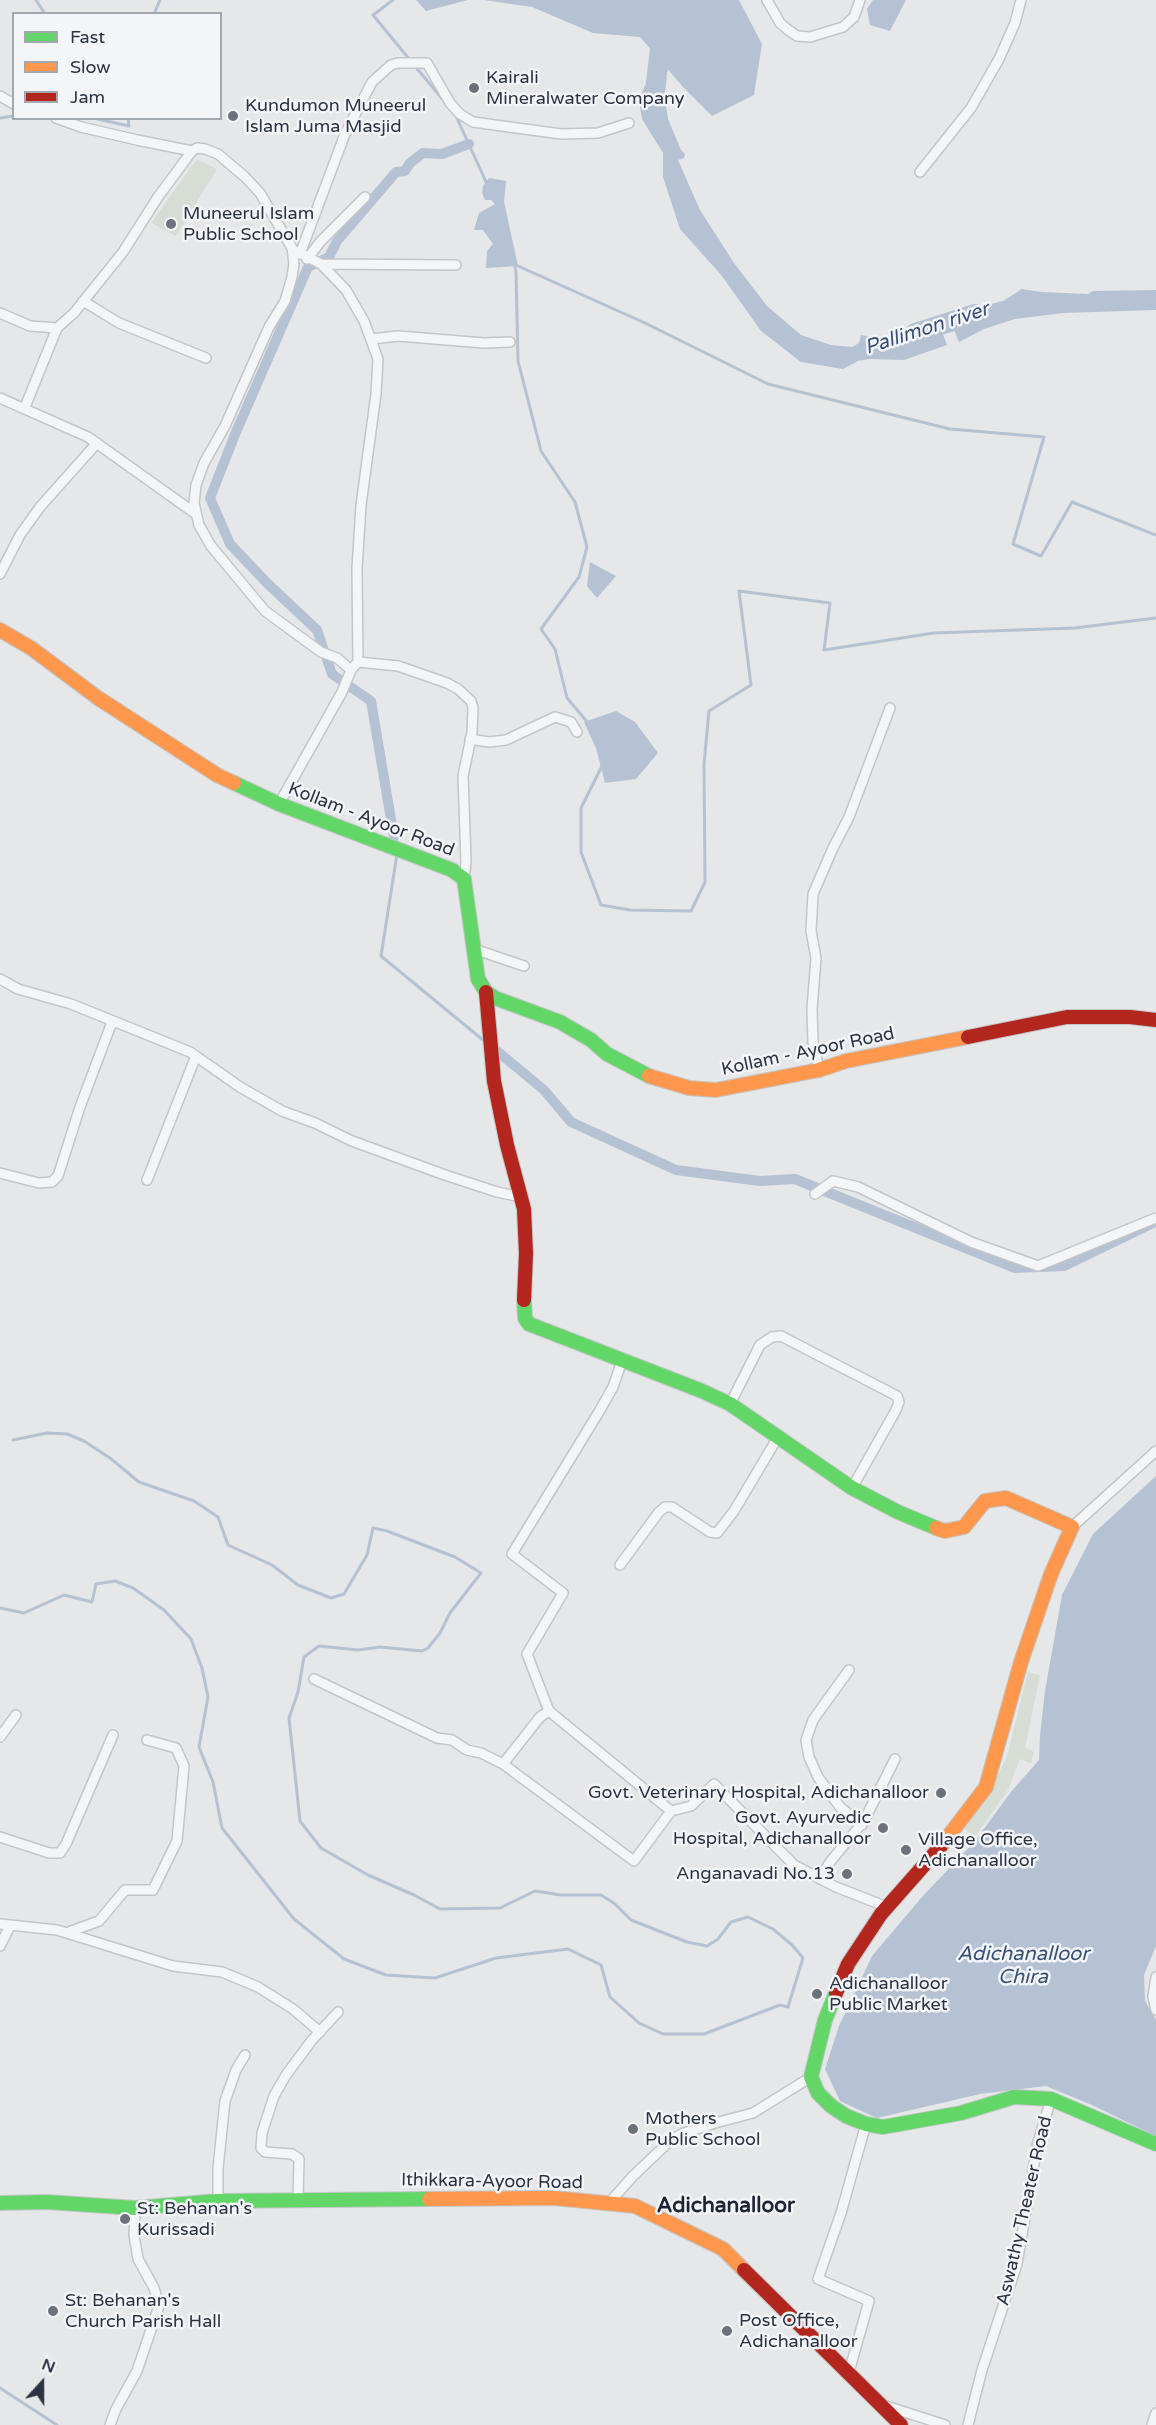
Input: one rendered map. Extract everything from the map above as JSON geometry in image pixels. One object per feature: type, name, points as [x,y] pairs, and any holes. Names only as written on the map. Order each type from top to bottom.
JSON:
[{"type":"main road","name":"Kollam - Ayoor Road","points":[[0,630],[31,648],[99,698],[217,775],[279,804],[452,870],[464,879],[478,979],[486,992],[495,998],[560,1022],[591,1040],[607,1054],[639,1072],[668,1083],[689,1088],[716,1090],[819,1070],[846,1061],[1067,1017],[1130,1017],[1156,1020]]},
{"type":"main road","points":[[486,992],[494,1081],[507,1145],[524,1209],[523,1286],[525,1318],[529,1324],[543,1332],[702,1390],[730,1404],[852,1488],[898,1512],[945,1531],[964,1527],[985,1502],[1006,1498],[1072,1527],[1051,1574],[1021,1662],[986,1787],[957,1827],[888,1906],[848,1964],[825,2020],[811,2076],[818,2093],[831,2106],[866,2124],[883,2127],[961,2113],[1014,2097],[1051,2099],[1156,2144]]},
{"type":"main road","name":"Ithikkara-Ayoor Road","points":[[0,2203],[47,2202],[135,2208],[218,2201],[559,2198],[635,2206],[723,2249],[902,2425]]},
{"type":"street","points":[[767,0],[780,23],[796,36],[810,37],[843,27],[854,17],[860,0]]},
{"type":"street","points":[[920,172],[971,108],[999,59],[1015,23],[1021,0]]},
{"type":"street","points":[[312,260],[331,168],[361,101],[378,75],[398,63],[420,62],[429,66],[450,103],[473,123],[561,134],[598,133],[629,123]]},
{"type":"street","points":[[63,120],[115,135],[192,151]]},
{"type":"street","points":[[25,407],[57,328],[74,313],[123,252],[158,197],[192,151],[197,148],[218,154],[260,193],[292,248],[294,264],[285,301],[269,327],[225,426],[204,463],[196,485],[194,503],[196,514],[199,525],[212,546],[264,611],[351,670]]},
{"type":"street","points":[[312,260],[321,241],[365,197]]},
{"type":"street","points":[[279,804],[342,692],[351,670],[358,662],[357,569],[361,504],[378,376],[378,359],[372,339],[346,290],[312,260],[292,248]]},
{"type":"street","points":[[312,260],[456,265]]},
{"type":"street","points":[[83,301],[119,323],[206,358]]},
{"type":"street","points":[[0,314],[30,326],[57,328]]},
{"type":"street","points":[[372,339],[398,336],[484,343],[510,342]]},
{"type":"street","points":[[0,398],[25,407],[97,443],[196,514]]},
{"type":"street","points":[[0,574],[20,535],[40,507],[97,443]]},
{"type":"street","points":[[358,662],[398,666],[447,683],[471,701],[473,708],[470,739],[463,776],[466,862],[464,879]]},
{"type":"street","points":[[819,1070],[812,1009],[816,958],[811,932],[813,894],[849,817],[890,708]]},
{"type":"street","points":[[470,739],[489,742],[506,740],[555,717],[571,722],[576,732]]},
{"type":"street","points":[[474,950],[524,966]]},
{"type":"street","points":[[0,979],[18,989],[71,1004],[196,1056],[240,1087],[282,1111],[315,1123],[328,1131],[445,1175],[497,1192],[521,1197]]},
{"type":"street","points":[[0,1173],[39,1183],[51,1182],[58,1176],[80,1107],[112,1022]]},
{"type":"street","points":[[147,1180],[196,1056]]},
{"type":"street","points":[[815,1194],[833,1180],[858,1187],[971,1242],[1038,1266],[1156,1218]]},
{"type":"street","points":[[730,1404],[760,1345],[772,1337],[781,1336],[897,1396],[899,1402],[896,1410],[852,1488]]},
{"type":"street","points":[[622,1361],[613,1387],[513,1554],[563,1593],[527,1654],[549,1711],[671,1811]]},
{"type":"street","points":[[620,1565],[665,1507],[672,1507],[710,1532],[717,1533],[734,1511],[778,1437]]},
{"type":"street","points":[[1072,1527],[1156,1451]]},
{"type":"street","points":[[849,1670],[813,1720],[806,1740],[809,1757],[818,1777],[840,1807],[862,1825]]},
{"type":"street","points":[[314,1679],[437,1738],[452,1740],[467,1750],[480,1753],[503,1764],[634,1861],[671,1811],[691,1806],[714,1784],[794,1865],[836,1887],[888,1906]]},
{"type":"street","points":[[503,1764],[540,1718],[549,1711]]},
{"type":"street","points":[[0,1737],[16,1715]]},
{"type":"street","points":[[0,1838],[49,1853],[60,1853],[113,1735]]},
{"type":"street","points":[[66,1933],[99,1921],[125,1890],[153,1890],[177,1841],[184,1766],[176,1748],[147,1740]]},
{"type":"street","points":[[820,1878],[830,1862],[862,1825],[895,1759]]},
{"type":"street","points":[[0,1946],[5,1925],[66,1933],[174,1966],[222,1972],[258,1987],[293,2009],[320,2032]]},
{"type":"street","points":[[1156,1977],[1153,1997],[1156,2010]]},
{"type":"street","points":[[298,2200],[299,2159],[292,2154],[265,2152],[260,2141],[274,2096],[286,2075],[338,2012]]},
{"type":"street","points":[[218,2201],[218,2157],[225,2102],[236,2070],[245,2055]]},
{"type":"street","points":[[609,2203],[633,2176],[672,2139],[753,2113],[811,2076]]},
{"type":"street","name":"Aswathy Theater Road","points":[[968,2425],[982,2370],[1017,2264],[1037,2146],[1051,2099]]},
{"type":"street","points":[[849,2372],[869,2301],[818,2279],[841,2213],[866,2124]]},
{"type":"street","points":[[110,2425],[137,2371],[159,2306],[154,2288],[138,2259],[134,2235],[135,2208]]},
{"type":"street","points":[[880,2404],[945,2425]]},
{"type":"street","points":[[1152,2425],[1156,2413]]},
{"type":"shaded area","points":[[197,159],[217,169],[176,236],[151,223]]},
{"type":"shaded area","points":[[1028,1672],[1040,1675],[1025,1748],[1034,1752],[1031,1763],[1020,1759],[1008,1790],[974,1838],[964,1828],[989,1794],[1007,1756]]},
{"type":"water","points":[[416,0],[468,0],[426,11]]},
{"type":"water","points":[[484,0],[739,0],[762,44],[754,95],[712,116],[683,87],[640,37],[593,33],[532,7]]},
{"type":"water","points":[[873,0],[906,0],[890,31],[870,25],[867,9]]},
{"type":"water","points":[[645,85],[666,105],[668,119],[681,150],[685,154],[684,158],[678,160],[700,210],[734,263],[767,306],[801,335],[831,345],[852,347],[859,343],[861,335],[883,339],[938,321],[947,345],[904,360],[869,359],[858,361],[843,369],[801,362],[761,331],[722,276],[680,229],[663,177],[663,153],[642,119],[639,101]]},
{"type":"water","points":[[489,178],[506,181],[504,202],[518,266],[486,268],[487,251],[493,244],[483,230],[474,230],[479,213],[495,204],[491,200],[485,200],[482,193],[483,186]]},
{"type":"water","points":[[1022,289],[1088,294],[1093,291],[1156,290],[1156,310],[1063,313],[1015,319],[984,329],[959,342],[948,315],[1003,301]]},
{"type":"water","points":[[590,562],[616,576],[597,598],[587,586]]},
{"type":"water","points":[[616,711],[635,722],[658,753],[636,779],[605,783],[596,748],[584,722]]},
{"type":"water","name":"Adichanalloor Chira","points":[[1156,1476],[1156,1946],[1144,1975],[1145,2001],[1156,2020],[1156,2136],[1046,2086],[980,2094],[877,2118],[840,2101],[825,2069],[839,2026],[872,1956],[922,1897],[975,1841],[1011,1792],[1039,1760],[1045,1691],[1062,1595],[1093,1534]]},
{"type":"waterway","points":[[36,0],[44,12]]},
{"type":"waterway","points":[[155,12],[160,0]]},
{"type":"waterway","points":[[393,0],[373,15],[410,60]]},
{"type":"waterway","name":"Pallimon river","points":[[658,120],[653,107],[666,0]]},
{"type":"waterway","points":[[414,65],[445,102]]},
{"type":"waterway","points":[[0,118],[12,116]]},
{"type":"waterway","points":[[456,116],[487,184]]},
{"type":"waterway","points":[[102,120],[129,126],[128,120]]},
{"type":"waterway","points":[[394,837],[371,701],[332,674],[317,630],[230,544],[210,498],[236,432],[308,267],[329,257],[337,241],[396,172],[405,171],[410,163],[423,153],[442,154],[469,144]]},
{"type":"waterway","points":[[514,263],[518,361],[541,451],[575,502],[587,547],[579,577],[541,629],[555,649],[567,698],[589,724]]},
{"type":"waterway","points":[[518,266],[645,323],[768,384],[950,429],[1044,437],[1013,544],[1041,556],[1072,502],[1156,535]]},
{"type":"waterway","name":"Pallimon river","points":[[915,333],[975,314]]},
{"type":"waterway","points":[[603,764],[581,808],[581,852],[601,905],[630,910],[691,911],[705,882],[704,764],[709,711],[751,685],[739,591],[830,603],[824,650],[934,633],[1075,628],[1156,618]]},
{"type":"waterway","points":[[397,854],[381,956],[483,1040]]},
{"type":"waterway","points":[[497,1051],[544,1090],[571,1122],[676,1170],[760,1181],[795,1179],[1015,1268],[1064,1266],[1153,1223]]},
{"type":"waterway","points":[[0,1608],[24,1613],[64,1595],[92,1602],[96,1584],[115,1581],[133,1588],[164,1610],[191,1639],[202,1668],[208,1697],[199,1747],[213,1782],[222,1828],[294,1919],[344,1959],[386,1975],[435,1978],[496,1958],[568,1949],[601,1965],[610,1997],[639,2023],[663,2034],[704,2034],[780,2005],[788,2007],[803,1958],[773,1929],[748,1917],[731,1922],[718,1939],[707,1946],[687,1942],[631,1920],[615,1904],[601,1895],[561,1895],[535,1891],[500,1908],[440,1909],[368,1875],[321,1848],[300,1821],[289,1718],[298,1692],[304,1657],[319,1646],[358,1650],[380,1647],[422,1651],[428,1648],[440,1633],[450,1613],[481,1573],[455,1557],[387,1531],[373,1528],[367,1555],[344,1594],[331,1598],[298,1585],[272,1565],[228,1545],[218,1517],[194,1501],[139,1482],[110,1458],[84,1441],[67,1434],[47,1433],[13,1440]]},
{"type":"waterway","points":[[0,2388],[57,2425]]},
{"type":"traffic: fast","points":[[234,783],[279,804],[452,870],[464,879],[478,979],[486,992],[495,998],[560,1022],[591,1040],[607,1054],[649,1076]]},
{"type":"traffic: fast","points":[[524,1300],[525,1318],[529,1324],[730,1404],[852,1488],[898,1512],[936,1528]]},
{"type":"traffic: fast","points":[[836,1993],[825,2020],[811,2077],[818,2093],[846,2116],[866,2124],[883,2127],[961,2113],[1014,2097],[1051,2099],[1156,2144]]},
{"type":"traffic: fast","points":[[0,2203],[47,2202],[135,2208],[218,2201],[429,2199]]},
{"type":"traffic: slow","points":[[0,630],[31,648],[98,698],[217,775],[234,783]]},
{"type":"traffic: slow","points":[[649,1076],[689,1088],[716,1090],[968,1037]]},
{"type":"traffic: slow","points":[[936,1528],[945,1531],[964,1527],[985,1501],[1006,1498],[1072,1527],[1051,1574],[1021,1662],[986,1787],[941,1846]]},
{"type":"traffic: slow","points":[[429,2199],[554,2198],[635,2206],[723,2249],[744,2270]]},
{"type":"traffic: jam","points":[[486,992],[494,1081],[507,1145],[524,1209],[526,1254],[524,1300]]},
{"type":"traffic: jam","points":[[968,1037],[1067,1017],[1130,1017],[1156,1020]]},
{"type":"traffic: jam","points":[[836,1993],[848,1964],[881,1914],[941,1846]]},
{"type":"traffic: jam","points":[[744,2270],[901,2425]]},
{"type":"place","name":"Kairali Mineralwater Company","points":[[474,88]]},
{"type":"place","name":"Kundumon Muneerul Islam Juma Masjid","points":[[233,116]]},
{"type":"place","name":"Muneerul Islam Public School","points":[[171,224]]},
{"type":"place","name":"Govt. Veterinary Hospital, Adichanalloor","points":[[941,1793]]},
{"type":"place","name":"Govt. Ayurvedic Hospital, Adichanalloor","points":[[883,1828]]},
{"type":"place","name":"Village Office, Adichanalloor","points":[[906,1850]]},
{"type":"place","name":"Anganavadi No.13","points":[[847,1874]]},
{"type":"place","name":"Adichanalloor Public Market","points":[[817,1994]]},
{"type":"place","name":"Mothers Public School","points":[[633,2129]]},
{"type":"place","name":"St: Behanan's Kurissadi","points":[[125,2219]]},
{"type":"place","name":"St: Behanan's Church Parish Hall","points":[[53,2311]]},
{"type":"place","name":"Post Office, Adichanalloor","points":[[727,2331]]},
{"type":"district","name":"Adichanalloor","points":[[726,2206]]}]
